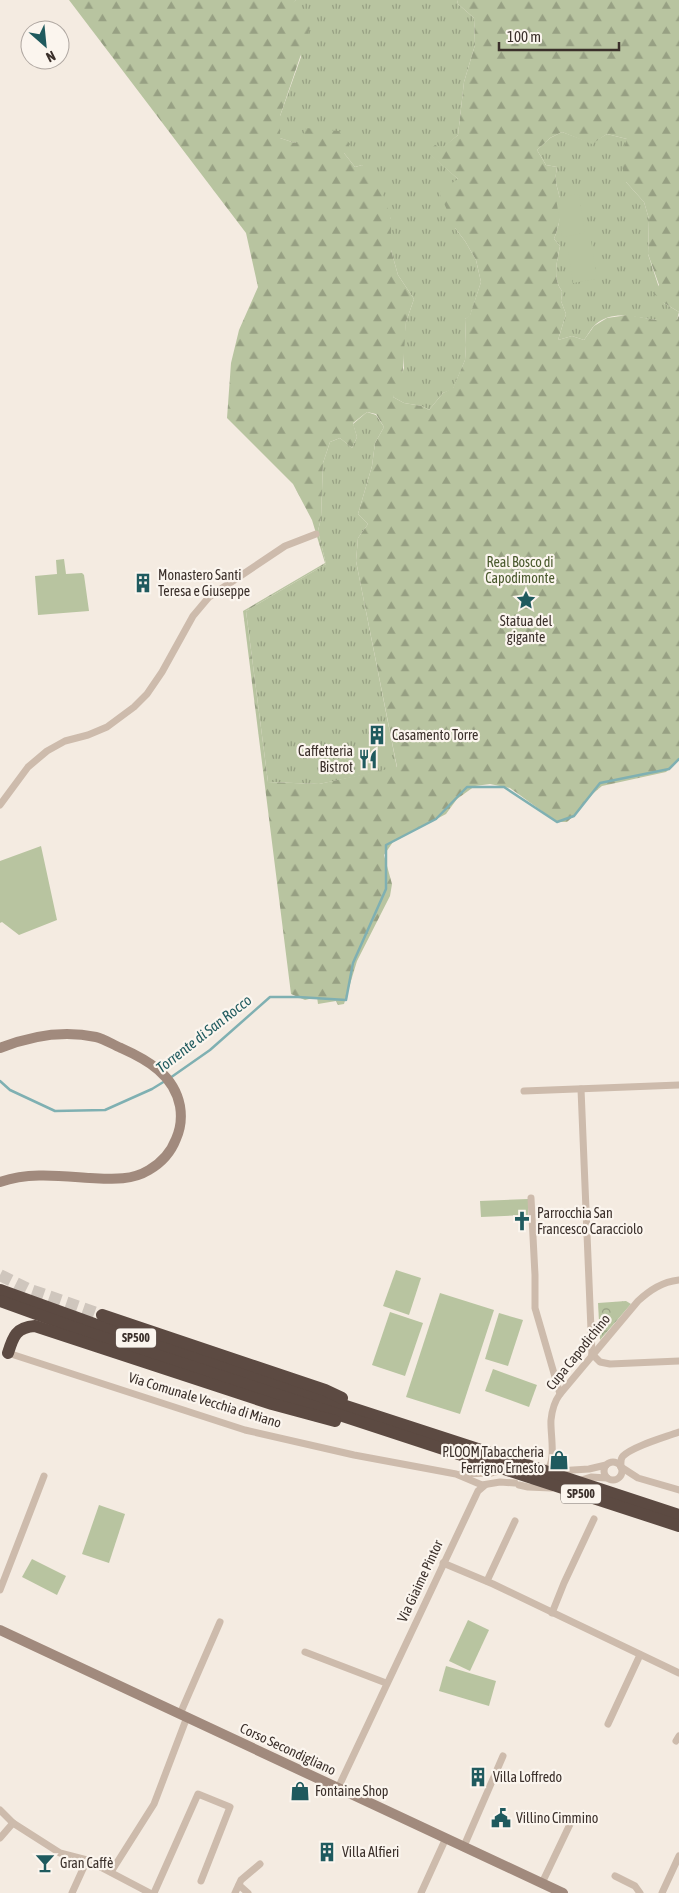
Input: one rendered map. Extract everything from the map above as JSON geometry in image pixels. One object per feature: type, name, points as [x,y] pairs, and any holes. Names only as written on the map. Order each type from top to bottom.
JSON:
[{"type":"highway","name":"SP500","points":[[0,1290],[404,1430],[484,1462],[679,1526]]},
{"type":"highway","name":"SP500","points":[[0,1301],[92,1334],[404,1430]]},
{"type":"highway","points":[[102,1315],[325,1390],[404,1430]]},
{"type":"highway","points":[[3,1352],[19,1330],[25,1326],[35,1326],[314,1416],[404,1430]]},
{"type":"highway","name":"SP500","points":[[484,1462],[679,1515]]},
{"type":"main road","points":[[0,1048],[19,1040],[46,1035],[68,1034],[97,1038],[141,1057],[163,1074],[176,1090],[181,1114],[179,1132],[171,1149],[159,1163],[143,1173],[116,1179],[36,1175],[0,1182]]},
{"type":"main road","name":"Corso Secondigliano","points":[[0,1630],[563,1893]]},
{"type":"street","points":[[0,805],[28,766],[47,751],[65,741],[108,727],[134,707],[147,694],[162,672],[193,616],[209,597],[285,546],[316,534]]},
{"type":"street","points":[[524,1091],[679,1085]]},
{"type":"street","points":[[581,1089],[592,1354],[600,1362],[610,1364],[679,1361]]},
{"type":"street","points":[[531,1198],[536,1275],[535,1308],[560,1394]]},
{"type":"street","name":"Cupa Capodichino","points":[[546,1470],[551,1464],[551,1422],[554,1403],[560,1394],[592,1354],[646,1293],[663,1284],[679,1280]]},
{"type":"street","name":"Via Comunale Vecchia di Miano","points":[[3,1352],[245,1430],[354,1455],[456,1474],[481,1484],[500,1482],[546,1488],[591,1477],[607,1478]]},
{"type":"street","points":[[619,1478],[622,1473],[621,1462],[624,1455],[679,1432]]},
{"type":"street","name":"Via Comunale Vecchia di Miano","points":[[456,1474],[484,1462],[508,1468],[517,1459],[525,1459],[546,1470],[563,1471],[606,1465]]},
{"type":"street","name":"Via Giaime Pintor","points":[[338,1788],[442,1563],[478,1491],[481,1484],[478,1478],[484,1462]]},
{"type":"street","points":[[638,1478],[614,1462],[606,1465],[604,1473],[607,1478],[613,1480],[619,1478],[638,1478],[679,1490]]},
{"type":"street","points":[[508,1468],[508,1477],[517,1484],[528,1483],[534,1472],[532,1464]]},
{"type":"street","points":[[0,1590],[44,1476]]},
{"type":"street","points":[[552,1613],[594,1519]]},
{"type":"street","points":[[487,1581],[515,1521]]},
{"type":"street","points":[[442,1563],[487,1581],[679,1673]]},
{"type":"street","points":[[111,1872],[154,1804],[184,1716],[220,1622]]},
{"type":"street","points":[[305,1652],[386,1683]]},
{"type":"street","points":[[608,1724],[640,1655]]},
{"type":"street","points":[[464,1846],[503,1756]]},
{"type":"street","points":[[154,1893],[198,1794],[230,1807],[201,1881]]},
{"type":"street","points":[[0,1810],[13,1823],[60,1853],[87,1860],[150,1893]]},
{"type":"street","points":[[542,1883],[572,1820]]},
{"type":"street","points":[[0,1838],[13,1823]]},
{"type":"street","points":[[421,1893],[446,1838]]},
{"type":"street","points":[[662,1893],[679,1856]]},
{"type":"street","points":[[72,1893],[87,1860]]},
{"type":"street","points":[[236,1893],[241,1880],[260,1864]]},
{"type":"street","points":[[615,1876],[636,1886],[640,1893]]},
{"type":"street","points":[[239,1885],[248,1893]]},
{"type":"green space","name":"Real Bosco di Capodimonte","points":[[69,0],[296,0],[291,6],[298,9],[312,22],[280,116],[280,138],[295,143],[301,139],[306,128],[339,131],[350,144],[344,153],[355,167],[362,165],[378,179],[391,219],[391,250],[398,275],[414,299],[406,322],[402,383],[393,397],[404,403],[422,406],[429,410],[443,393],[453,388],[465,360],[465,319],[470,315],[481,282],[476,260],[455,228],[439,192],[458,179],[427,152],[435,145],[443,147],[458,135],[464,82],[475,45],[474,18],[458,4],[457,0],[679,0],[679,312],[664,303],[653,293],[659,285],[648,254],[649,219],[644,202],[626,182],[620,158],[627,139],[607,134],[592,144],[562,132],[550,138],[537,150],[546,165],[557,167],[556,180],[561,209],[554,239],[560,246],[556,275],[562,291],[561,301],[566,314],[558,340],[572,336],[584,340],[594,326],[607,318],[628,315],[656,320],[677,320],[679,315],[679,759],[666,772],[602,786],[592,794],[567,822],[557,822],[510,788],[490,784],[475,786],[457,799],[446,814],[393,842],[384,855],[392,884],[390,896],[357,961],[344,1004],[338,1005],[336,1001],[318,1004],[317,997],[305,1000],[291,994],[243,611],[325,563],[312,520],[293,484],[227,418],[231,363],[239,330],[258,287],[246,233]],"holes":[[[367,412],[376,414],[384,427],[375,443],[372,466],[358,514],[368,524],[358,538],[356,561],[397,767],[319,784],[268,782],[246,611],[326,564],[318,531],[321,518],[323,463],[330,442],[340,438],[352,448],[357,437],[353,423]]]},
{"type":"green space","points":[[296,0],[457,0],[458,4],[474,18],[475,45],[464,82],[458,135],[443,148],[428,152],[458,179],[455,228],[476,260],[481,282],[470,316],[465,319],[465,360],[453,389],[443,393],[429,410],[422,406],[404,403],[393,397],[404,368],[403,350],[406,322],[414,299],[398,275],[391,250],[391,219],[362,165],[355,167],[344,153],[301,140],[295,143],[280,138],[280,116],[301,57],[290,5]]},
{"type":"green space","points":[[562,132],[592,143],[607,134],[627,139],[626,182],[644,202],[649,219],[648,254],[664,303],[679,312],[677,320],[657,320],[625,316],[610,317],[596,324],[584,340],[572,336],[558,340],[566,314],[561,301],[562,291],[556,275],[560,246],[554,239],[561,209],[556,180],[557,167],[546,165],[537,150],[550,138]]},
{"type":"green space","points":[[579,194],[585,233],[562,237],[556,198]]},
{"type":"green space","points":[[591,240],[597,279],[573,283],[567,243]]},
{"type":"green space","points":[[367,412],[376,415],[384,427],[375,443],[372,466],[358,514],[368,524],[358,538],[356,561],[397,768],[319,784],[268,782],[246,611],[326,564],[318,531],[321,518],[323,463],[330,442],[340,438],[352,448],[357,437],[353,424]]},
{"type":"green space","points":[[64,559],[66,574],[82,573],[84,575],[89,611],[38,615],[35,576],[57,574],[56,560]]},
{"type":"green space","points":[[41,846],[57,920],[19,935],[2,922],[0,923],[0,861]]},
{"type":"green space","points":[[528,1199],[528,1215],[481,1217],[480,1201]]},
{"type":"green space","points":[[396,1270],[421,1278],[409,1315],[383,1306]]},
{"type":"green space","points":[[440,1293],[494,1310],[460,1414],[406,1397]]},
{"type":"green space","points":[[626,1301],[631,1304],[600,1340],[598,1303]]},
{"type":"green space","points":[[390,1312],[423,1323],[405,1376],[372,1365]]},
{"type":"green space","points":[[499,1313],[523,1320],[508,1366],[485,1359]]},
{"type":"green space","points":[[493,1369],[537,1385],[529,1407],[485,1391]]},
{"type":"green space","points":[[99,1505],[125,1514],[109,1563],[82,1554]]},
{"type":"green space","points":[[32,1559],[66,1576],[57,1595],[22,1577]]},
{"type":"green space","points":[[468,1620],[489,1630],[470,1671],[449,1661]]},
{"type":"green space","points":[[446,1666],[496,1681],[489,1706],[439,1691]]},
{"type":"waterway","name":"Torrente di San Rocco","points":[[170,1078],[210,1050],[270,997],[346,1000],[353,963],[386,889],[386,845],[436,819],[467,787],[504,787],[557,822],[574,816],[600,783],[669,769],[679,759]]},
{"type":"waterway","name":"Torrente di San Rocco","points":[[0,1081],[10,1090],[55,1111],[105,1110],[152,1089],[165,1081]]},
{"type":"tunnel","points":[[0,1275],[28,1289],[102,1315]]},
{"type":"place","name":"Monastero Santi Teresa e Giuseppe","points":[[143,583]]},
{"type":"place","name":"Statua del gigante","points":[[526,600]]},
{"type":"place","name":"Casamento Torre","points":[[377,735]]},
{"type":"place","name":"Caffetteria Bistrot","points":[[368,759]]},
{"type":"place","name":"Parrocchia San Francesco Caracciolo","points":[[522,1221]]},
{"type":"place","name":"PLOOM Tabaccheria Ferrigno Ernesto","points":[[559,1460]]},
{"type":"place","name":"Villa Loffredo","points":[[478,1777]]},
{"type":"place","name":"Fontaine Shop","points":[[300,1791]]},
{"type":"place","name":"Villino Cimmino","points":[[501,1818]]},
{"type":"place","name":"Villa Alfieri","points":[[327,1852]]},
{"type":"place","name":"Gran Caffè","points":[[45,1863]]}]
